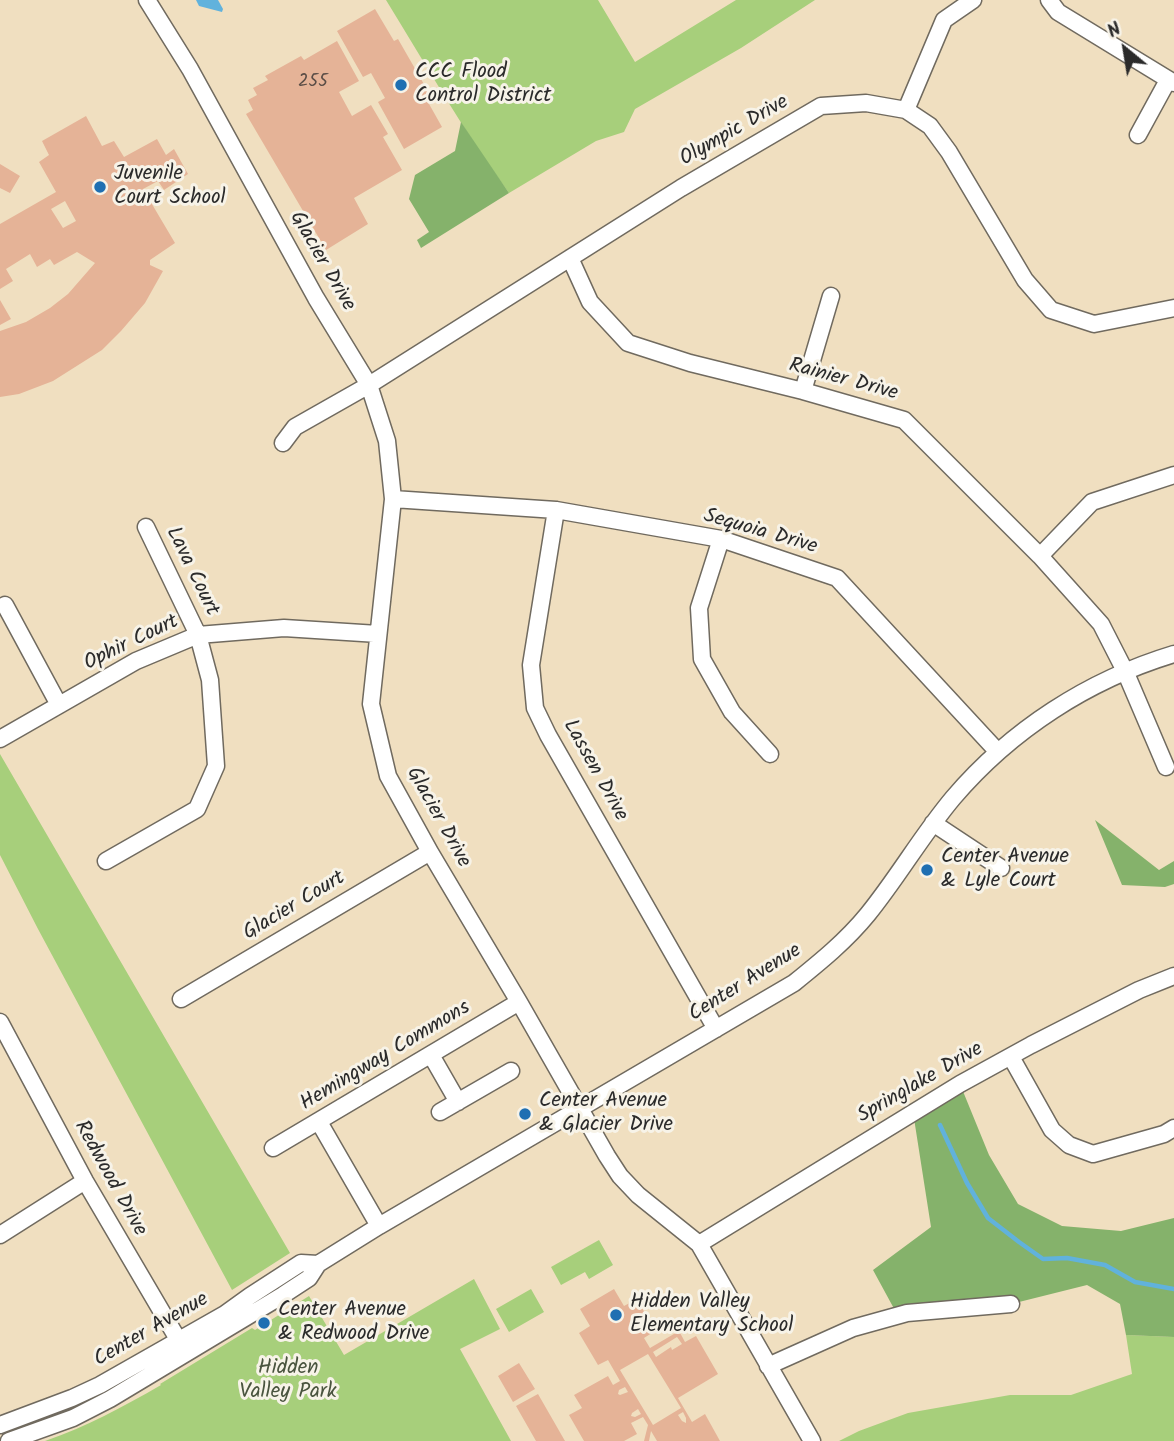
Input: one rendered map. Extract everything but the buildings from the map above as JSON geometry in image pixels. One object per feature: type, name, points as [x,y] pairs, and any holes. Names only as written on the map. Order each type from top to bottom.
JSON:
[{"type":"street","name":"Glacier Drive","points":[[148,0],[190,69],[316,298],[369,384],[387,442],[393,499],[371,704],[388,776],[429,852],[620,1176],[638,1195],[699,1244],[812,1441]]},
{"type":"street","points":[[906,110],[943,20],[973,0]]},
{"type":"street","points":[[1049,0],[1058,12],[1171,81],[1139,135]]},
{"type":"street","name":"Olympic Drive","points":[[283,443],[295,427],[369,384],[681,188],[821,106],[866,103],[906,110],[930,126],[949,152],[1025,280],[1051,310],[1094,324],[1174,308]]},
{"type":"street","name":"Rainier Drive","points":[[570,258],[590,302],[628,343],[690,363],[904,419],[1040,555],[1101,624],[1125,671],[1166,767]]},
{"type":"street","points":[[803,391],[831,296]]},
{"type":"street","points":[[1040,555],[1091,502],[1174,475]]},
{"type":"street","name":"Sequoia Drive","points":[[393,499],[555,510],[721,539],[837,578],[998,752]]},
{"type":"street","name":"Lassen Drive","points":[[555,510],[530,665],[535,708],[716,1029]]},
{"type":"street","name":"Lava Court","points":[[106,861],[197,809],[216,766],[209,680],[198,635],[146,527]]},
{"type":"street","points":[[721,539],[699,608],[702,659],[732,712],[770,754]]},
{"type":"street","points":[[5,605],[59,705]]},
{"type":"street","name":"Ophir Court","points":[[0,738],[135,660],[198,635],[284,628],[378,634]]},
{"type":"street","name":"Center Avenue","points":[[0,1425],[81,1394],[182,1347],[309,1278],[318,1264],[379,1226],[794,984],[831,954],[867,915],[933,823],[998,752],[1066,701],[1100,682],[1174,654]]},
{"type":"street","points":[[933,823],[1001,868]]},
{"type":"street","name":"Glacier Court","points":[[181,999],[429,852]]},
{"type":"street","name":"Springlake Drive","points":[[699,1244],[960,1084],[1139,990],[1174,976]]},
{"type":"street","name":"Hemingway Commons","points":[[273,1148],[519,1002]]},
{"type":"street","name":"Redwood Drive","points":[[2,1031],[85,1181],[182,1347]]},
{"type":"street","points":[[430,1055],[458,1102]]},
{"type":"street","points":[[1011,1057],[1052,1130],[1069,1145],[1093,1154],[1164,1134],[1174,1128]]},
{"type":"street","points":[[440,1112],[511,1071]]},
{"type":"street","points":[[319,1122],[379,1226]]},
{"type":"street","points":[[0,1235],[85,1181]]},
{"type":"street","points":[[768,1366],[853,1328],[907,1313],[1011,1304]]},
{"type":"street","name":"Center Avenue","points":[[9,1441],[98,1406],[182,1347]]},
{"type":"green space","points":[[386,0],[598,0],[635,62],[736,0],[815,0],[741,48],[635,109],[624,132],[596,141],[509,193],[461,122]]},
{"type":"green space","points":[[461,122],[509,193],[421,248],[417,240],[429,232],[409,199],[415,175],[455,151]]},
{"type":"green space","points":[[0,754],[290,1253],[232,1290],[0,855]]},
{"type":"green space","points":[[1095,820],[1159,870],[1174,861],[1174,884],[1165,887],[1122,885]]},
{"type":"green space","points":[[960,1084],[989,1155],[1018,1204],[1062,1226],[1121,1231],[1174,1218],[1174,1337],[1126,1335],[1120,1304],[1087,1285],[1011,1304],[898,1316],[873,1270],[931,1227],[913,1112]]},
{"type":"green space","points":[[599,1240],[613,1265],[589,1279],[585,1272],[561,1285],[551,1267]]},
{"type":"green space","name":"Hidden Valley Park","points":[[474,1279],[500,1329],[460,1349],[511,1441],[45,1441],[90,1423],[132,1401],[309,1296],[344,1355]]},
{"type":"green space","points":[[531,1289],[544,1312],[509,1332],[496,1309]]},
{"type":"green space","points":[[1126,1335],[1174,1337],[1174,1441],[839,1441],[908,1413],[1010,1395],[1071,1395],[1132,1374]]},
{"type":"water","points":[[196,0],[218,0],[222,12],[199,6]]},
{"type":"waterway","points":[[940,1125],[967,1183],[988,1218],[1043,1259],[1067,1258],[1105,1265],[1135,1282],[1174,1289]]},
{"type":"place","name":"CCC Flood Control District","points":[[401,85]]},
{"type":"place","name":"Juvenile Court School","points":[[100,187]]},
{"type":"place","name":"Center Avenue & Lyle Court","points":[[927,870]]},
{"type":"place","name":"Center Avenue & Glacier Drive","points":[[525,1114]]},
{"type":"place","name":"Hidden Valley Elementary School","points":[[616,1315]]},
{"type":"place","name":"Center Avenue & Redwood Drive","points":[[264,1323]]}]
